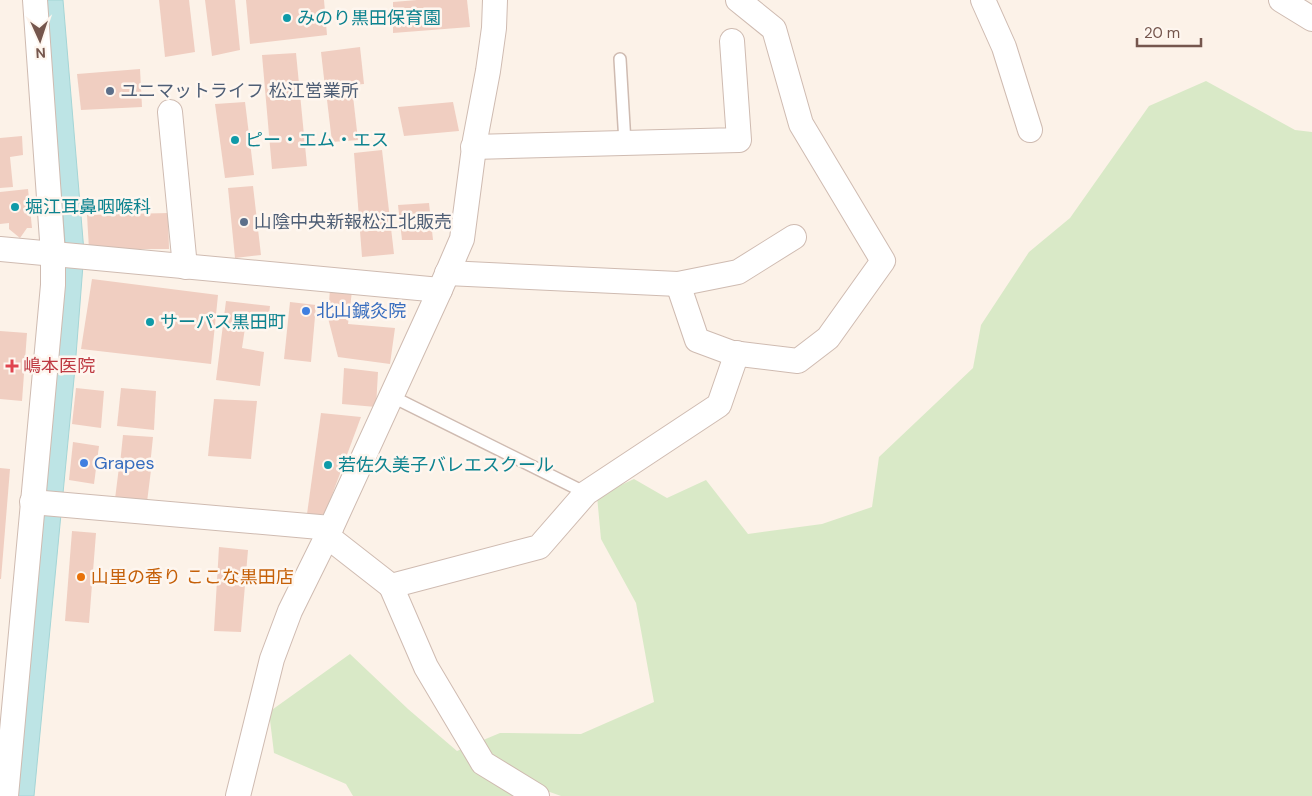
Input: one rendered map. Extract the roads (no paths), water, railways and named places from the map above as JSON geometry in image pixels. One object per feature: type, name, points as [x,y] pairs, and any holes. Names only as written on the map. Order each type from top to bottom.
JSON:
[{"type":"street","points":[[6,796],[35,502],[53,285],[67,255],[35,0]]},
{"type":"street","points":[[238,796],[272,659],[290,611],[329,532],[444,282],[462,238],[474,147],[494,28],[495,0]]},
{"type":"street","points":[[678,284],[697,340],[737,353],[798,361],[828,338],[883,261],[801,124],[774,29],[738,0]]},
{"type":"street","points":[[983,0],[1004,47],[1030,130]]},
{"type":"street","points":[[1281,0],[1312,19]]},
{"type":"street","points":[[474,147],[739,140],[732,41]]},
{"type":"street","points":[[170,112],[185,266]]},
{"type":"street","points":[[0,248],[185,266],[444,282],[678,284],[738,272],[794,237]]},
{"type":"street","points":[[391,586],[539,547],[586,493],[720,405],[737,353]]},
{"type":"street","points":[[35,502],[329,532],[391,586],[426,667],[483,763],[537,796]]},
{"type":"lane","points":[[620,59],[625,143]]},
{"type":"lane","points":[[391,396],[586,493]]},
{"type":"water","points":[[45,0],[63,0],[84,252],[75,368],[34,796],[18,796],[65,242]]},
{"type":"place","name":"みのり黒田保育園","points":[[287,18]]},
{"type":"place","name":"ユニマットライフ 松江営業所","points":[[110,91]]},
{"type":"place","name":"ピー・エム・エス","points":[[235,140]]},
{"type":"place","name":"堀江耳鼻咽喉科","points":[[15,207]]},
{"type":"place","name":"山陰中央新報松江北販売","points":[[244,222]]},
{"type":"place","name":"北山鍼灸院","points":[[306,311]]},
{"type":"place","name":"サーパス黒田町","points":[[150,322]]},
{"type":"place","name":"嶋本医院","points":[[12,366]]},
{"type":"place","name":"Grapes","points":[[84,463]]},
{"type":"place","name":"若佐久美子バレエスクール","points":[[328,465]]},
{"type":"place","name":"山里の香り ここな黒田店","points":[[81,577]]}]
